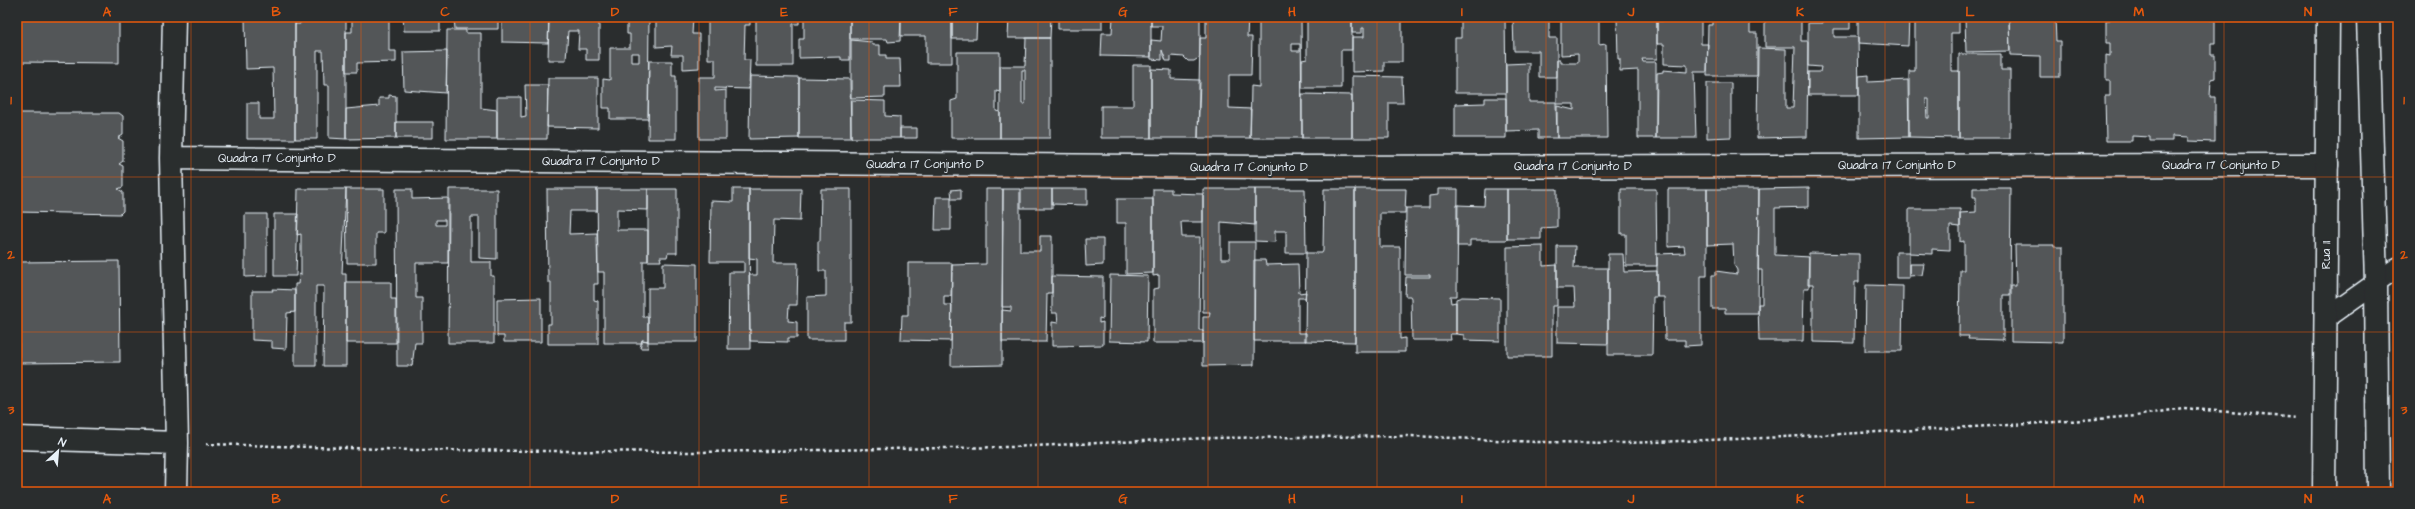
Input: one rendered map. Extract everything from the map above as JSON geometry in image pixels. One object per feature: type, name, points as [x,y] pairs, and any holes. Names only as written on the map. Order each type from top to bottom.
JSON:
[{"type":"street","points":[[174,17],[171,158],[177,443],[176,492]]},
{"type":"street","name":"Rua 11","points":[[2324,492],[2328,17]]},
{"type":"street","points":[[2368,17],[2376,283],[2378,492]]},
{"type":"street","name":"Quadra 17 Conjunto D","points":[[171,158],[1268,167],[2327,165]]},
{"type":"street","points":[[17,438],[177,443]]},
{"type":"lane","points":[[2326,318],[2398,267]]},
{"type":"path","points":[[177,443],[416,450],[697,452],[1011,447],[1216,438],[1412,436],[1537,442],[1626,443],[1764,438],[2029,424],[2136,416],[2183,408],[2258,413],[2324,421]]},
{"type":"building","points":[[19,17],[119,17],[119,63],[19,62]]},
{"type":"building","points":[[245,17],[295,17],[295,139],[247,139],[247,103],[259,103],[259,119],[274,119],[273,68],[246,69]]},
{"type":"building","points":[[300,17],[346,17],[346,139],[329,138],[329,85],[324,85],[323,51],[317,51],[317,139],[295,139],[295,24],[300,24]]},
{"type":"building","points":[[352,17],[389,17],[389,51],[396,51],[396,62],[357,63],[357,72],[346,72],[346,32],[352,32]]},
{"type":"building","points":[[403,17],[440,17],[440,31],[404,31]]},
{"type":"building","points":[[454,17],[498,17],[498,29],[455,29]]},
{"type":"building","points":[[502,17],[549,17],[548,43],[502,42]]},
{"type":"building","points":[[549,17],[599,17],[599,60],[586,60],[586,49],[578,49],[579,31],[568,31],[566,60],[548,60]]},
{"type":"building","points":[[627,17],[649,17],[648,119],[610,119],[610,108],[603,108],[603,79],[610,80],[610,48],[630,48],[630,34],[627,34]],"holes":[[[631,53],[639,53],[639,62],[631,62]]]},
{"type":"building","points":[[649,17],[693,17],[692,34],[699,34],[699,68],[683,69],[683,55],[671,55],[672,46],[656,47],[656,19],[649,19]]},
{"type":"building","points":[[708,17],[750,17],[750,25],[745,25],[744,60],[750,60],[749,89],[715,88],[715,91],[726,90],[726,139],[699,139],[699,77],[715,77],[715,59],[708,59]]},
{"type":"building","points":[[756,17],[799,17],[799,24],[793,24],[793,66],[756,66]]},
{"type":"building","points":[[804,17],[850,17],[850,60],[841,60],[841,57],[799,58],[799,39],[804,39]]},
{"type":"building","points":[[850,17],[901,17],[900,41],[888,42],[887,39],[850,39]]},
{"type":"building","points":[[901,17],[952,17],[952,63],[926,63],[926,36],[901,36]]},
{"type":"building","points":[[952,17],[977,17],[976,39],[952,39]]},
{"type":"building","points":[[1009,17],[1051,17],[1050,38],[1008,38]]},
{"type":"building","points":[[1058,17],[1102,17],[1102,29],[1058,29]]},
{"type":"building","points":[[1113,17],[1151,17],[1151,57],[1101,56],[1102,33],[1112,33]]},
{"type":"building","points":[[1151,17],[1200,17],[1200,57],[1194,61],[1188,61],[1184,57],[1171,56],[1171,61],[1166,61],[1162,50],[1162,60],[1151,59],[1151,40],[1161,41],[1162,26],[1151,26]]},
{"type":"building","points":[[1200,17],[1248,17],[1247,37],[1252,37],[1251,75],[1229,75],[1229,108],[1251,109],[1250,138],[1198,138],[1200,38],[1206,38],[1206,19],[1200,19]]},
{"type":"building","points":[[1259,17],[1301,17],[1302,138],[1250,138],[1251,86],[1259,87]],"holes":[[[1292,44],[1300,44],[1300,51],[1292,51]]]},
{"type":"building","points":[[1307,17],[1352,17],[1352,50],[1341,50],[1341,88],[1302,88],[1302,60],[1307,59]]},
{"type":"building","points":[[1352,17],[1402,17],[1402,62],[1384,62],[1384,71],[1352,72],[1352,37],[1364,37],[1364,28],[1362,28],[1362,33],[1352,33]]},
{"type":"building","points":[[1461,17],[1505,17],[1506,93],[1455,93],[1455,38],[1461,38]]},
{"type":"building","points":[[1513,17],[1549,17],[1549,38],[1557,38],[1557,77],[1539,77],[1539,51],[1514,51]]},
{"type":"building","points":[[1561,17],[1599,17],[1599,45],[1606,44],[1607,138],[1557,138],[1557,106],[1574,110],[1574,104],[1557,104],[1557,60],[1560,60],[1560,63],[1578,63],[1578,54],[1561,55]]},
{"type":"building","points":[[1617,17],[1657,17],[1657,59],[1642,59],[1643,62],[1656,62],[1656,138],[1638,138],[1638,70],[1620,71],[1620,59],[1618,59]]},
{"type":"building","points":[[1663,17],[1701,17],[1701,44],[1708,44],[1707,72],[1694,72],[1696,138],[1656,138],[1657,73],[1663,72],[1663,70],[1687,72],[1687,65],[1664,64],[1664,44],[1657,44],[1657,21],[1663,21]]},
{"type":"building","points":[[1712,17],[1750,17],[1750,33],[1757,33],[1757,76],[1707,76],[1708,25],[1712,25]]},
{"type":"building","points":[[1765,17],[1801,17],[1801,41],[1808,41],[1807,137],[1757,138],[1758,48],[1786,49],[1786,108],[1793,108],[1795,47],[1765,47]]},
{"type":"building","points":[[1823,17],[1850,17],[1850,29],[1834,29],[1834,37],[1858,37],[1859,95],[1808,95],[1808,72],[1820,72],[1821,67],[1808,66],[1808,23],[1823,23]]},
{"type":"building","points":[[1858,17],[1909,17],[1908,46],[1858,43]]},
{"type":"building","points":[[1915,17],[1959,17],[1959,33],[1951,33],[1951,71],[1959,71],[1959,138],[1909,137],[1909,71],[1915,71]],"holes":[[[1926,99],[1929,99],[1929,118],[1927,118]]]},
{"type":"building","points":[[1965,17],[2009,19],[2010,51],[1966,52]]},
{"type":"building","points":[[2009,17],[2055,17],[2056,41],[2060,41],[2060,77],[2040,77],[2040,56],[2010,55]]},
{"type":"building","points":[[2110,17],[2210,17],[2210,20],[2215,20],[2215,43],[2211,43],[2211,55],[2215,55],[2215,78],[2211,79],[2210,97],[2215,97],[2215,142],[2189,141],[2189,137],[2172,136],[2172,141],[2150,141],[2150,137],[2132,136],[2132,141],[2106,141],[2105,96],[2110,96],[2110,80],[2106,80],[2106,55],[2110,56],[2110,43],[2106,43],[2106,20],[2110,20]]},
{"type":"building","points":[[447,30],[466,30],[466,33],[481,33],[481,108],[497,110],[497,139],[446,139]]},
{"type":"building","points":[[1026,38],[1050,38],[1050,138],[1000,138],[1000,66],[1025,66]],"holes":[[[1022,70],[1025,70],[1025,104],[1022,104]]]},
{"type":"building","points":[[851,40],[872,42],[873,45],[880,45],[880,55],[886,55],[886,59],[900,59],[901,87],[885,87],[885,97],[851,98]]},
{"type":"building","points":[[447,51],[446,93],[404,90],[403,52]]},
{"type":"building","points":[[957,52],[1000,52],[1000,92],[996,91],[996,111],[1000,112],[1000,138],[951,138],[951,101],[957,99]]},
{"type":"building","points":[[1959,54],[2001,54],[2001,70],[2010,70],[2010,138],[1959,138]]},
{"type":"building","points":[[649,61],[672,61],[672,76],[676,76],[676,139],[648,139]]},
{"type":"building","points":[[1529,63],[1529,102],[1556,102],[1557,138],[1538,138],[1538,130],[1506,131],[1506,64]]},
{"type":"building","points":[[1133,65],[1151,65],[1151,138],[1101,138],[1101,106],[1133,106]]},
{"type":"building","points":[[1151,69],[1171,70],[1171,79],[1200,80],[1198,138],[1151,138]]},
{"type":"building","points":[[1868,75],[1868,82],[1908,80],[1909,137],[1859,138],[1859,76]]},
{"type":"building","points":[[750,76],[799,77],[799,138],[749,139]]},
{"type":"building","points":[[1352,76],[1402,77],[1403,103],[1389,103],[1389,138],[1352,138]]},
{"type":"building","points":[[548,78],[598,78],[598,128],[547,127]]},
{"type":"building","points":[[799,78],[850,79],[851,138],[799,138]]},
{"type":"building","points":[[1707,83],[1731,83],[1731,137],[1707,138]]},
{"type":"building","points":[[525,85],[548,85],[547,139],[497,139],[497,97],[521,97],[521,117],[526,116]]},
{"type":"building","points":[[1302,94],[1352,95],[1352,138],[1302,138]]},
{"type":"building","points":[[389,95],[396,96],[396,138],[346,139],[346,109],[379,106],[379,98],[389,98]]},
{"type":"building","points":[[1485,98],[1506,98],[1506,138],[1455,138],[1455,104],[1485,103]]},
{"type":"building","points":[[851,100],[885,101],[885,116],[900,117],[900,138],[851,138]]},
{"type":"building","points":[[18,113],[119,113],[123,116],[123,135],[118,138],[123,141],[123,161],[119,164],[123,166],[123,187],[118,189],[123,192],[123,211],[120,214],[17,212],[17,190],[19,188],[17,187],[17,165],[19,163],[17,162]]},
{"type":"building","points":[[396,122],[433,122],[433,138],[396,138]]},
{"type":"building","points":[[900,128],[917,128],[917,138],[900,138]]},
{"type":"building","points":[[1809,188],[1809,207],[1775,208],[1775,255],[1809,257],[1809,288],[1804,288],[1803,341],[1759,341],[1758,304],[1762,304],[1762,270],[1758,270],[1759,189]]},
{"type":"building","points":[[1973,188],[2011,188],[2010,295],[2003,295],[2003,340],[1968,339],[1969,336],[1959,336],[1960,270],[1964,270],[1964,241],[1960,242],[1960,213],[1976,212],[1976,197],[1973,197]]},
{"type":"building","points":[[298,189],[346,189],[342,274],[346,274],[346,366],[323,366],[324,286],[316,286],[316,366],[295,366],[295,284],[298,284],[299,274],[301,275],[301,234],[297,235]]},
{"type":"building","points":[[346,189],[384,189],[384,233],[376,233],[376,263],[347,263]]},
{"type":"building","points":[[396,189],[412,189],[412,199],[448,198],[448,263],[416,263],[416,298],[422,298],[422,343],[415,343],[412,366],[397,366]],"holes":[[[436,220],[445,220],[445,225],[436,225]]]},
{"type":"building","points":[[449,189],[497,189],[497,259],[479,258],[479,217],[471,217],[471,262],[491,262],[491,276],[494,276],[494,343],[448,343]]},
{"type":"building","points":[[547,189],[597,189],[597,211],[570,211],[569,234],[597,233],[598,284],[594,284],[594,300],[598,301],[598,344],[548,344],[548,324],[551,324],[551,282],[548,282]]},
{"type":"building","points":[[597,189],[648,189],[648,210],[617,209],[617,230],[648,230],[648,261],[643,261],[643,317],[648,317],[648,341],[642,340],[642,343],[604,343],[604,272],[598,272]]},
{"type":"building","points":[[648,189],[677,189],[677,253],[668,253],[667,257],[660,257],[661,261],[648,261]]},
{"type":"building","points":[[733,189],[749,189],[750,349],[728,349],[729,272],[744,272],[744,262],[710,262],[711,201],[733,202]]},
{"type":"building","points":[[749,189],[801,189],[800,221],[774,220],[773,263],[798,263],[797,305],[789,305],[788,321],[797,322],[797,338],[788,338],[788,342],[750,341],[749,275],[757,275],[757,259],[749,258]]},
{"type":"building","points":[[821,189],[851,189],[851,322],[844,322],[844,340],[807,340],[807,297],[826,296],[826,271],[819,271],[818,252],[818,241],[820,241]]},
{"type":"building","points":[[961,189],[961,199],[952,199],[951,190]]},
{"type":"building","points":[[986,189],[1003,189],[1002,365],[951,366],[952,265],[986,264]]},
{"type":"building","points":[[1003,189],[1020,189],[1020,251],[1040,251],[1040,236],[1052,236],[1052,293],[1047,293],[1046,342],[1002,342],[1002,310],[1011,311],[1011,307],[1002,307]]},
{"type":"building","points":[[1021,189],[1052,189],[1052,208],[1021,208]]},
{"type":"building","points":[[1052,189],[1087,189],[1087,205],[1052,204]]},
{"type":"building","points":[[1153,189],[1171,189],[1171,193],[1203,194],[1203,222],[1181,222],[1182,237],[1200,237],[1199,330],[1203,330],[1203,343],[1153,343],[1153,289],[1159,288],[1159,275],[1153,276]]},
{"type":"building","points":[[1203,189],[1255,189],[1255,225],[1221,222],[1221,259],[1230,259],[1230,242],[1255,242],[1254,365],[1203,366],[1203,317],[1209,317],[1210,312],[1203,312]]},
{"type":"building","points":[[1255,189],[1305,189],[1306,253],[1286,253],[1286,231],[1275,231],[1275,242],[1255,241]]},
{"type":"building","points":[[1324,189],[1355,189],[1355,342],[1305,341],[1306,253],[1322,253],[1323,251]]},
{"type":"building","points":[[1355,189],[1406,189],[1405,213],[1380,213],[1380,247],[1400,247],[1400,339],[1405,338],[1405,352],[1355,352]]},
{"type":"building","points":[[1438,189],[1458,189],[1457,296],[1450,296],[1451,303],[1456,302],[1456,334],[1450,334],[1451,340],[1412,340],[1411,298],[1410,296],[1405,296],[1406,277],[1430,277],[1430,275],[1405,275],[1406,208],[1429,208],[1429,196],[1438,195]]},
{"type":"building","points":[[1485,189],[1507,189],[1507,240],[1470,240],[1470,246],[1457,246],[1457,205],[1484,206]]},
{"type":"building","points":[[1507,189],[1557,189],[1557,227],[1541,228],[1541,239],[1507,239]]},
{"type":"building","points":[[1621,189],[1656,189],[1657,266],[1626,266],[1626,234],[1621,234]]},
{"type":"building","points":[[1668,189],[1707,189],[1707,276],[1701,276],[1701,345],[1685,346],[1685,340],[1665,340],[1664,297],[1657,297],[1657,254],[1685,253],[1684,246],[1668,247]]},
{"type":"building","points":[[1707,189],[1759,189],[1758,313],[1725,313],[1725,309],[1712,309],[1712,275],[1716,275],[1716,271],[1737,274],[1737,270],[1734,265],[1733,244],[1707,245]]},
{"type":"building","points":[[936,197],[951,197],[951,230],[935,230]]},
{"type":"building","points":[[1117,199],[1153,199],[1153,273],[1126,274],[1126,223],[1117,223]]},
{"type":"building","points":[[1909,209],[1960,209],[1960,227],[1950,226],[1950,250],[1932,249],[1932,254],[1909,253]]},
{"type":"building","points":[[245,214],[267,214],[267,276],[245,277]]},
{"type":"building","points":[[274,214],[298,214],[296,276],[274,276]]},
{"type":"building","points":[[1085,239],[1103,239],[1103,265],[1086,266]]},
{"type":"building","points":[[2015,245],[2054,245],[2054,247],[2063,247],[2063,342],[2011,341],[2011,286],[2016,286]]},
{"type":"building","points":[[1543,246],[1543,266],[1557,265],[1557,306],[1552,306],[1552,356],[1507,356],[1507,247]]},
{"type":"building","points":[[1557,246],[1575,246],[1574,268],[1608,268],[1608,344],[1557,343],[1557,307],[1575,307],[1574,288],[1557,288]]},
{"type":"building","points":[[1896,252],[1909,252],[1909,278],[1896,278]]},
{"type":"building","points":[[1809,253],[1859,254],[1859,282],[1855,282],[1854,343],[1813,342],[1813,284],[1808,284]]},
{"type":"building","points":[[1608,254],[1623,254],[1624,272],[1657,271],[1657,297],[1653,297],[1652,355],[1608,355]]},
{"type":"building","points":[[1254,260],[1265,260],[1266,265],[1298,264],[1299,293],[1306,292],[1305,298],[1298,298],[1298,333],[1306,333],[1306,341],[1254,341]]},
{"type":"building","points":[[119,261],[120,362],[19,363],[19,262]]},
{"type":"building","points":[[663,263],[697,264],[697,342],[648,342],[648,288],[663,288]]},
{"type":"building","points":[[908,263],[952,263],[951,296],[944,296],[944,305],[952,305],[951,341],[901,340],[902,315],[908,315]]},
{"type":"building","points":[[1909,264],[1924,264],[1922,275],[1909,276]]},
{"type":"building","points":[[1110,275],[1148,276],[1147,342],[1109,341]]},
{"type":"building","points":[[1052,276],[1103,277],[1103,319],[1099,318],[1099,323],[1103,322],[1103,345],[1052,346],[1052,322],[1058,323],[1057,313],[1052,313]]},
{"type":"building","points":[[346,282],[391,282],[391,299],[396,299],[396,343],[346,343]]},
{"type":"building","points":[[1866,285],[1903,286],[1902,351],[1865,351]]},
{"type":"building","points":[[272,289],[295,290],[295,312],[287,313],[286,349],[272,348],[272,341],[252,340],[252,291],[273,291]]},
{"type":"building","points":[[1462,297],[1500,298],[1500,341],[1464,340],[1464,335],[1456,334],[1456,299]]},
{"type":"building","points":[[541,298],[541,342],[504,342],[504,336],[497,336],[497,299]]},
{"type":"building","points":[[642,340],[648,341],[648,348],[640,348]]}]
